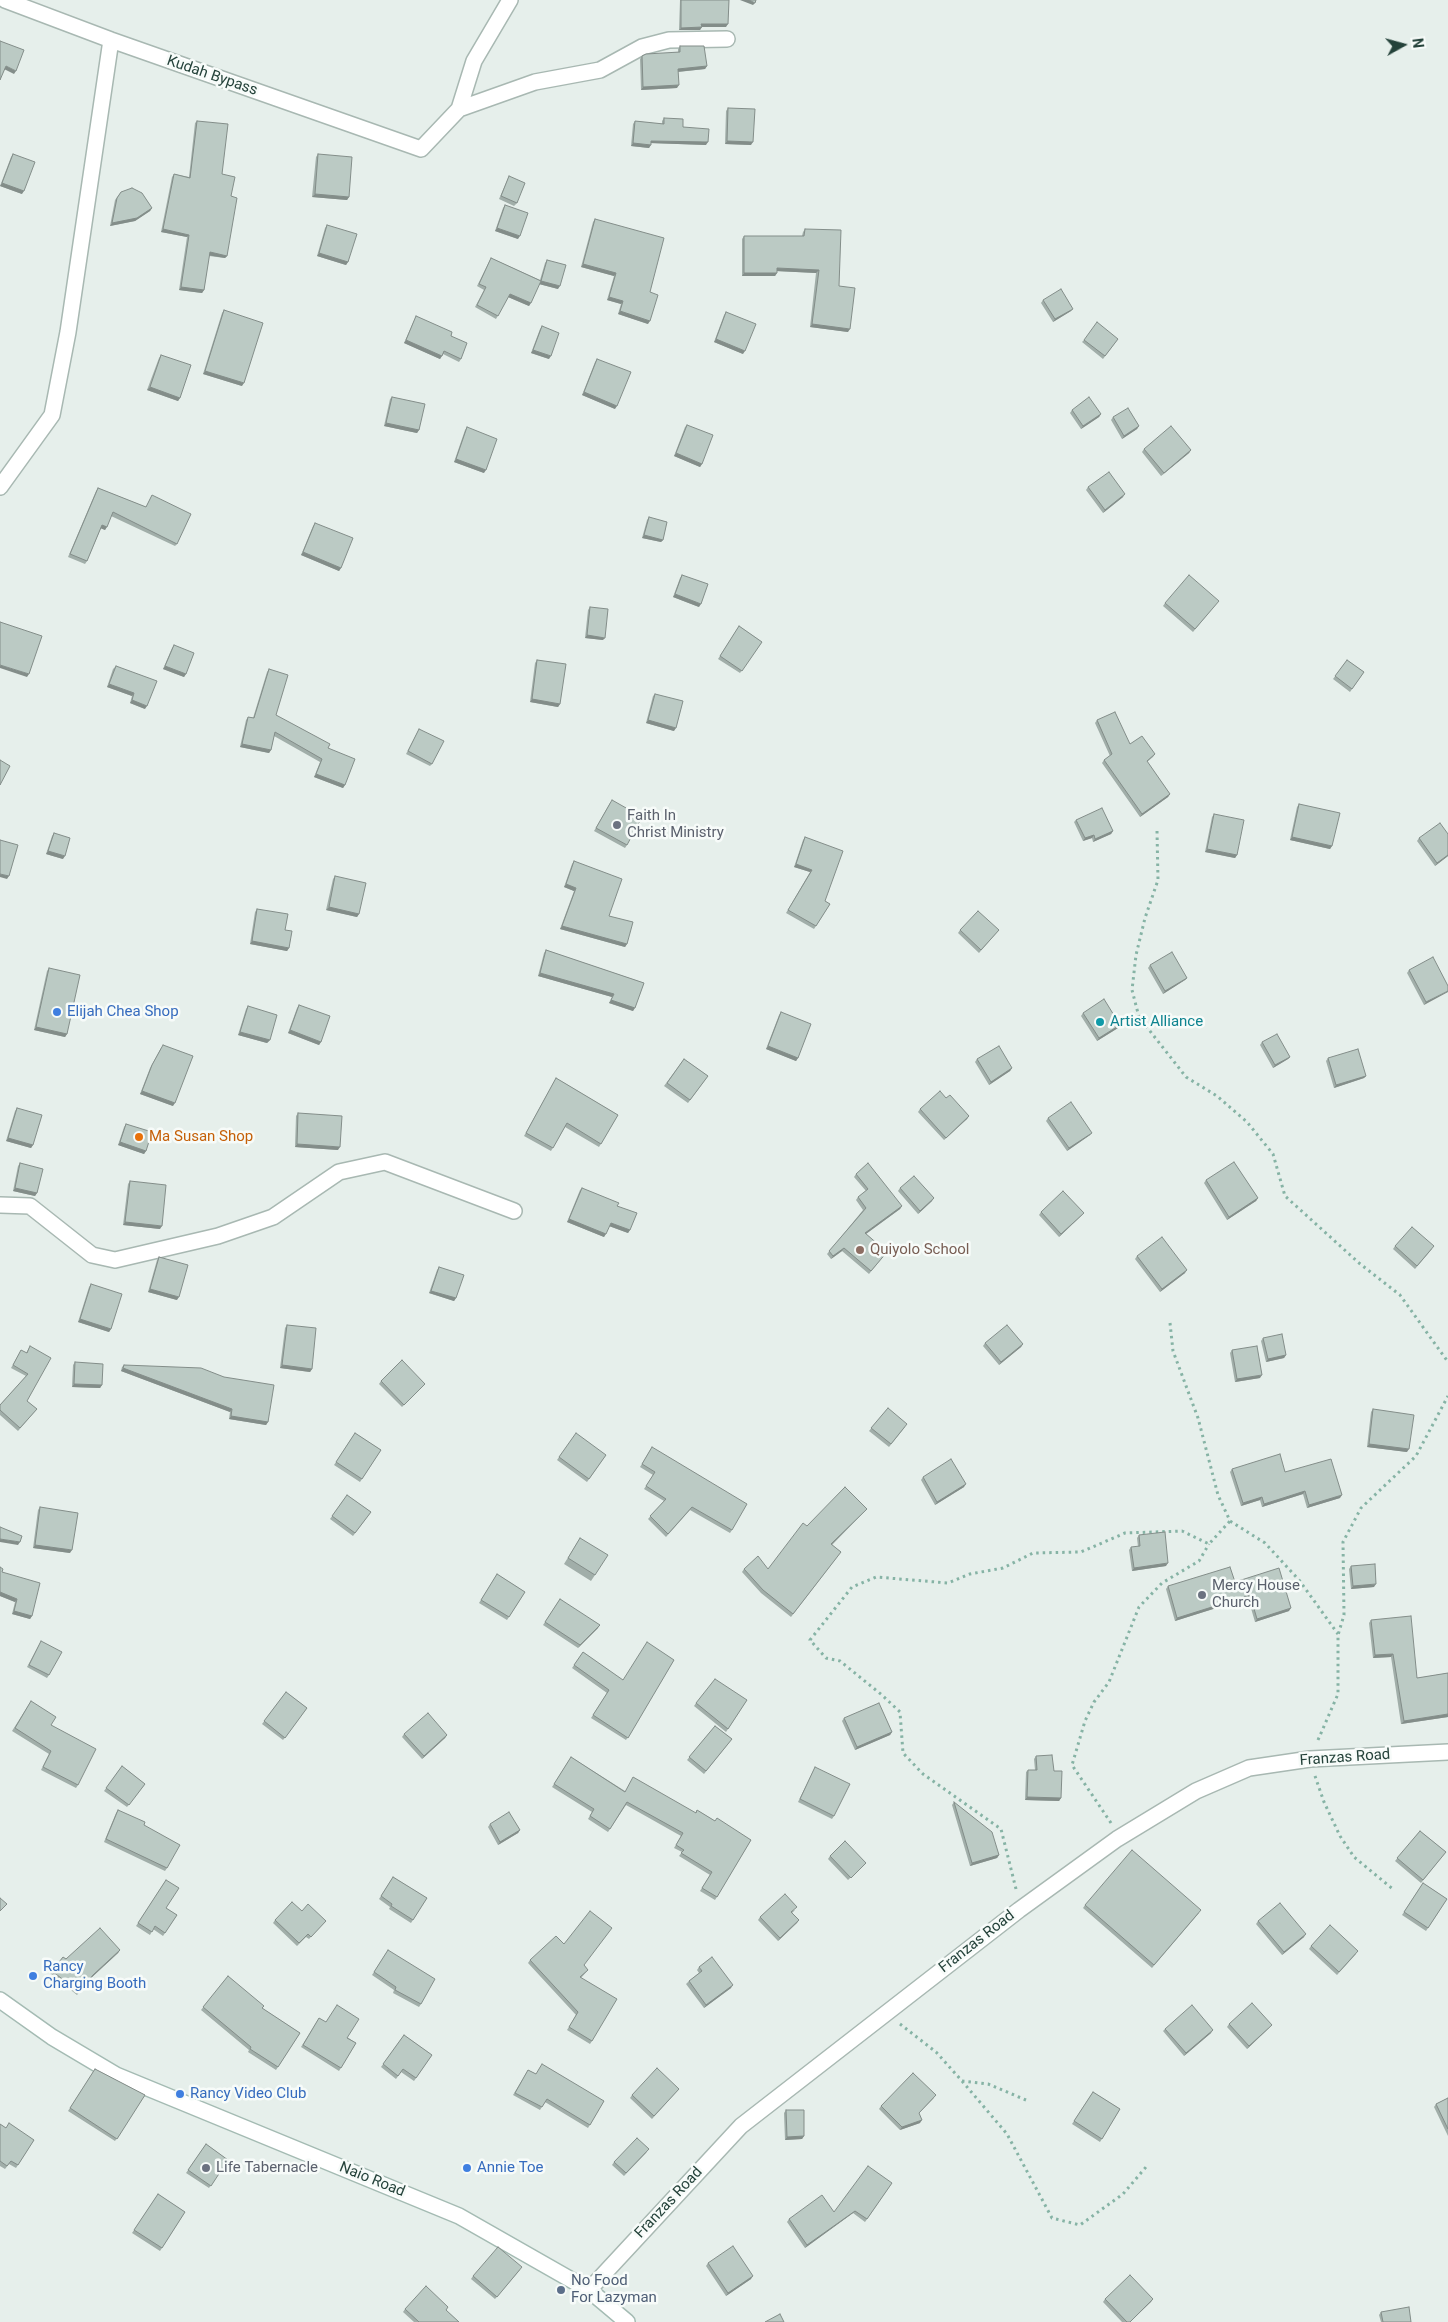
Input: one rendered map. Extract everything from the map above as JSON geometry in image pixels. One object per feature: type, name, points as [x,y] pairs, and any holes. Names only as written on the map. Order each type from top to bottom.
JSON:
[{"type":"street","name":"Kudah Bypass","points":[[5,0],[111,40],[421,149],[459,109]]},
{"type":"street","points":[[459,109],[474,61],[510,0]]},
{"type":"street","points":[[0,487],[52,415],[68,332],[111,40]]},
{"type":"street","points":[[459,109],[535,82],[600,70],[642,47],[669,40],[727,40]]},
{"type":"street","points":[[0,1205],[30,1206],[92,1255],[115,1260],[218,1236],[273,1217],[339,1172],[385,1162],[514,1211]]},
{"type":"street","name":"Franzas Road","points":[[589,2290],[741,2126],[1019,1910],[1117,1839],[1196,1791],[1249,1768],[1310,1760],[1448,1752]]},
{"type":"street","name":"Naio Road","points":[[0,2000],[52,2038],[116,2075],[459,2216],[589,2290],[628,2322]]},
{"type":"path","points":[[1157,831],[1158,880],[1145,918],[1136,955],[1132,990],[1139,1017],[1186,1077],[1217,1096],[1247,1122],[1273,1154],[1285,1196],[1352,1257],[1400,1295],[1448,1362]]},
{"type":"path","points":[[1170,1323],[1174,1351],[1198,1418],[1218,1495],[1230,1521],[1264,1544],[1299,1580],[1338,1635]]},
{"type":"path","points":[[1394,1890],[1354,1857],[1340,1836],[1324,1802],[1310,1760],[1338,1694],[1338,1635],[1344,1615],[1343,1542],[1361,1508],[1416,1456],[1448,1396]]},
{"type":"path","points":[[1117,1839],[1117,1831],[1072,1765],[1085,1721],[1094,1702],[1109,1682],[1139,1607],[1162,1583],[1198,1561],[1209,1544],[1230,1521]]},
{"type":"path","points":[[1019,1910],[1014,1877],[1001,1829],[923,1774],[904,1753],[900,1712],[840,1661],[826,1658],[810,1640],[852,1587],[876,1577],[948,1583],[970,1574],[1004,1568],[1033,1552],[1081,1552],[1125,1533],[1182,1531],[1209,1544]]},
{"type":"path","points":[[886,2013],[936,2052],[1007,2134],[1052,2218],[1080,2225],[1123,2194],[1146,2167]]},
{"type":"path","points":[[962,2080],[988,2084],[1026,2100]]},
{"type":"building","points":[[681,0],[729,0],[728,24],[701,24],[702,27],[681,28]]},
{"type":"building","points":[[0,41],[24,50],[16,71],[6,66],[0,80]]},
{"type":"building","points":[[680,46],[704,46],[707,66],[678,69],[679,85],[643,87],[642,56],[646,54],[680,52]]},
{"type":"building","points":[[728,108],[755,109],[753,142],[727,141]]},
{"type":"building","points":[[664,118],[683,119],[683,127],[709,129],[708,142],[651,141],[651,145],[633,143],[635,121],[664,124]]},
{"type":"building","points":[[197,121],[228,124],[222,174],[235,177],[231,196],[237,198],[227,256],[210,252],[204,290],[181,287],[189,235],[163,229],[174,174],[190,178]]},
{"type":"building","points":[[13,154],[35,162],[24,191],[2,183]]},
{"type":"building","points":[[318,154],[352,157],[349,197],[315,194]]},
{"type":"building","points":[[509,176],[525,183],[517,203],[501,196]]},
{"type":"building","points":[[132,188],[142,193],[152,208],[137,218],[112,223],[117,198],[121,192]]},
{"type":"building","points":[[505,205],[528,213],[520,236],[497,228]]},
{"type":"building","points":[[595,219],[664,238],[650,292],[658,295],[650,321],[620,311],[623,301],[609,297],[616,273],[583,264]]},
{"type":"building","points":[[327,225],[357,234],[348,262],[319,253]]},
{"type":"building","points":[[805,229],[841,230],[839,286],[855,288],[850,329],[812,324],[819,270],[777,268],[777,273],[744,273],[744,236],[804,236]]},
{"type":"building","points":[[491,258],[541,281],[531,303],[510,294],[498,316],[477,305],[486,287],[479,284]]},
{"type":"building","points":[[547,260],[566,265],[560,286],[541,281]]},
{"type":"building","points":[[1061,289],[1073,309],[1055,319],[1043,300]]},
{"type":"building","points":[[224,310],[263,323],[244,383],[205,371]]},
{"type":"building","points":[[726,312],[756,324],[745,351],[716,339]]},
{"type":"building","points":[[416,316],[452,332],[451,336],[467,343],[461,359],[444,351],[442,356],[406,340]]},
{"type":"building","points":[[1097,322],[1118,339],[1105,356],[1084,340]]},
{"type":"building","points":[[542,326],[559,333],[551,356],[533,350]]},
{"type":"building","points":[[161,355],[191,365],[180,398],[150,387]]},
{"type":"building","points":[[597,359],[631,372],[617,406],[584,392]]},
{"type":"building","points":[[392,397],[425,404],[419,430],[386,423]]},
{"type":"building","points":[[1089,397],[1101,414],[1083,426],[1072,410]]},
{"type":"building","points":[[1128,408],[1139,426],[1124,436],[1113,417]]},
{"type":"building","points":[[687,425],[713,435],[702,464],[676,453]]},
{"type":"building","points":[[1171,426],[1191,450],[1164,473],[1144,449]]},
{"type":"building","points":[[467,427],[497,439],[486,470],[456,459]]},
{"type":"building","points":[[1109,472],[1125,494],[1105,510],[1088,487]]},
{"type":"building","points":[[98,488],[146,507],[152,495],[191,514],[177,544],[113,512],[107,527],[102,525],[87,561],[70,554]]},
{"type":"building","points":[[649,517],[667,522],[663,540],[644,535]]},
{"type":"building","points":[[315,523],[353,538],[341,568],[303,552]]},
{"type":"building","points":[[682,575],[708,584],[701,604],[675,594]]},
{"type":"building","points":[[1189,575],[1219,601],[1195,629],[1165,603]]},
{"type":"building","points":[[590,607],[608,609],[605,638],[587,635]]},
{"type":"building","points":[[0,622],[42,636],[29,674],[0,665]]},
{"type":"building","points":[[739,626],[762,642],[742,671],[720,656]]},
{"type":"building","points":[[174,645],[194,653],[186,674],[165,666]]},
{"type":"building","points":[[537,660],[566,664],[560,704],[532,699]]},
{"type":"building","points":[[1347,660],[1364,672],[1352,689],[1335,676]]},
{"type":"building","points":[[116,666],[157,681],[147,706],[132,700],[134,693],[109,684]]},
{"type":"building","points":[[269,669],[288,675],[276,715],[330,744],[328,748],[355,759],[345,785],[316,774],[322,759],[275,732],[271,750],[242,744],[248,717],[254,718]]},
{"type":"building","points":[[655,694],[683,701],[676,728],[648,720]]},
{"type":"building","points":[[1115,712],[1130,744],[1142,736],[1155,754],[1147,761],[1170,794],[1142,814],[1104,760],[1112,754],[1097,720]]},
{"type":"building","points":[[419,729],[444,741],[432,764],[408,751]]},
{"type":"building","points":[[0,760],[10,766],[0,785]]},
{"type":"building","name":"Faith In Christ Ministry","points":[[612,800],[642,817],[627,845],[596,828]]},
{"type":"building","points":[[1299,804],[1340,813],[1332,846],[1292,837]]},
{"type":"building","points":[[1102,808],[1113,831],[1095,839],[1094,835],[1085,838],[1076,820]]},
{"type":"building","points":[[1214,814],[1244,820],[1237,855],[1207,849]]},
{"type":"building","points":[[1440,823],[1448,834],[1448,855],[1437,863],[1419,838]]},
{"type":"building","points":[[54,833],[70,838],[65,856],[48,851]]},
{"type":"building","points":[[805,837],[843,851],[825,901],[830,904],[816,926],[788,910],[812,870],[796,864]]},
{"type":"building","points":[[0,840],[18,845],[9,876],[0,874]]},
{"type":"building","points":[[574,861],[622,879],[609,916],[633,922],[627,944],[562,926],[576,888],[566,884]]},
{"type":"building","points":[[335,876],[366,883],[359,914],[329,907]]},
{"type":"building","points":[[257,909],[288,914],[285,930],[292,931],[289,948],[252,941]]},
{"type":"building","points":[[978,911],[999,930],[981,950],[960,930]]},
{"type":"building","points":[[546,950],[644,983],[635,1008],[611,1000],[614,994],[540,973]]},
{"type":"building","points":[[1172,952],[1187,978],[1165,991],[1150,965]]},
{"type":"building","points":[[1433,957],[1448,986],[1448,991],[1426,1002],[1409,970]]},
{"type":"building","points":[[49,968],[80,975],[67,1034],[36,1027]]},
{"type":"building","name":"Artist Alliance","points":[[1104,999],[1120,1025],[1099,1038],[1083,1013]]},
{"type":"building","points":[[299,1005],[330,1016],[321,1042],[290,1030]]},
{"type":"building","points":[[248,1006],[277,1015],[270,1040],[240,1032]]},
{"type":"building","points":[[781,1012],[811,1024],[798,1058],[768,1046]]},
{"type":"building","points":[[1277,1034],[1290,1057],[1275,1065],[1262,1042]]},
{"type":"building","points":[[163,1045],[193,1056],[175,1103],[142,1091],[152,1065]]},
{"type":"building","points":[[999,1046],[1012,1068],[991,1082],[977,1059]]},
{"type":"building","points":[[1358,1049],[1366,1076],[1336,1085],[1328,1058]]},
{"type":"building","points":[[684,1059],[708,1076],[690,1100],[667,1083]]},
{"type":"building","points":[[556,1078],[618,1115],[601,1144],[567,1123],[553,1148],[526,1133]]},
{"type":"building","points":[[940,1091],[946,1098],[950,1095],[969,1116],[946,1138],[920,1109]]},
{"type":"building","points":[[1071,1102],[1092,1133],[1069,1148],[1048,1118]]},
{"type":"building","points":[[17,1108],[42,1115],[33,1145],[8,1138]]},
{"type":"building","points":[[298,1113],[342,1116],[340,1147],[297,1144]]},
{"type":"building","points":[[126,1124],[152,1132],[146,1151],[120,1142]]},
{"type":"building","points":[[1234,1162],[1258,1198],[1229,1217],[1206,1180]]},
{"type":"building","points":[[20,1163],[43,1169],[37,1193],[15,1188]]},
{"type":"building","points":[[868,1163],[902,1206],[865,1233],[887,1252],[871,1271],[844,1248],[833,1256],[829,1251],[866,1208],[858,1197],[868,1189],[856,1174]]},
{"type":"building","points":[[914,1176],[934,1198],[920,1211],[900,1188]]},
{"type":"building","points":[[130,1181],[166,1185],[162,1226],[125,1222]]},
{"type":"building","points":[[582,1188],[619,1203],[617,1206],[637,1213],[630,1230],[611,1223],[606,1234],[569,1219]]},
{"type":"building","points":[[1063,1191],[1084,1213],[1061,1234],[1041,1212]]},
{"type":"building","points":[[1412,1227],[1434,1246],[1417,1266],[1395,1246]]},
{"type":"building","points":[[1162,1237],[1187,1270],[1162,1289],[1137,1256]]},
{"type":"building","points":[[159,1257],[188,1265],[179,1297],[150,1289]]},
{"type":"building","points":[[439,1267],[464,1275],[456,1298],[431,1291]]},
{"type":"building","points":[[91,1284],[122,1294],[111,1329],[80,1319]]},
{"type":"building","points":[[287,1325],[316,1328],[312,1369],[282,1365]]},
{"type":"building","points":[[1007,1325],[1023,1344],[1001,1362],[985,1343]]},
{"type":"building","points":[[1282,1334],[1286,1355],[1268,1359],[1263,1338]]},
{"type":"building","points":[[30,1346],[51,1358],[27,1401],[37,1409],[20,1428],[0,1410],[0,1405],[28,1374],[13,1365],[21,1350],[27,1353]]},
{"type":"building","points":[[1257,1346],[1262,1375],[1237,1379],[1232,1350]]},
{"type":"building","points":[[402,1360],[425,1384],[404,1405],[381,1381]]},
{"type":"building","points":[[75,1362],[103,1364],[102,1385],[74,1384]]},
{"type":"building","points":[[124,1365],[201,1368],[224,1377],[274,1385],[268,1422],[231,1416],[232,1409],[123,1368]]},
{"type":"building","points":[[888,1408],[907,1424],[891,1444],[871,1428]]},
{"type":"building","points":[[1373,1409],[1414,1415],[1409,1449],[1369,1444]]},
{"type":"building","points":[[355,1433],[381,1450],[362,1479],[336,1462]]},
{"type":"building","points":[[576,1433],[606,1455],[589,1479],[559,1457]]},
{"type":"building","points":[[652,1447],[747,1504],[732,1530],[692,1507],[668,1534],[650,1516],[666,1499],[646,1486],[655,1472],[642,1464]]},
{"type":"building","points":[[1280,1454],[1285,1472],[1331,1459],[1342,1495],[1309,1505],[1305,1491],[1264,1504],[1262,1497],[1243,1503],[1232,1469]]},
{"type":"building","points":[[951,1459],[966,1484],[937,1502],[923,1477]]},
{"type":"building","points":[[845,1487],[867,1509],[831,1544],[841,1552],[793,1614],[763,1590],[744,1569],[758,1556],[768,1569],[803,1523],[807,1526]]},
{"type":"building","points":[[347,1495],[371,1512],[355,1533],[332,1516]]},
{"type":"building","points":[[40,1507],[78,1513],[72,1550],[35,1545]]},
{"type":"building","points":[[0,1527],[22,1536],[20,1542],[0,1539]]},
{"type":"building","points":[[1165,1532],[1168,1563],[1134,1568],[1131,1547],[1140,1546],[1139,1535]]},
{"type":"building","points":[[580,1538],[608,1555],[595,1575],[568,1558]]},
{"type":"building","points":[[1375,1564],[1376,1584],[1353,1586],[1351,1566]]},
{"type":"building","points":[[0,1567],[3,1569],[2,1572],[40,1583],[32,1616],[14,1611],[17,1599],[0,1592]]},
{"type":"building","points":[[1230,1567],[1235,1582],[1279,1568],[1291,1608],[1257,1619],[1250,1595],[1177,1618],[1168,1586]]},
{"type":"building","points":[[497,1574],[525,1592],[509,1617],[481,1600]]},
{"type":"building","points":[[560,1599],[600,1625],[580,1645],[545,1622]]},
{"type":"building","points":[[1411,1616],[1417,1678],[1448,1673],[1448,1714],[1404,1721],[1393,1654],[1375,1655],[1371,1620]]},
{"type":"building","points":[[41,1641],[62,1652],[49,1675],[29,1665]]},
{"type":"building","points":[[647,1642],[674,1660],[628,1738],[593,1715],[609,1690],[574,1665],[583,1652],[623,1680]]},
{"type":"building","points":[[715,1679],[747,1700],[728,1729],[696,1703]]},
{"type":"building","points":[[286,1692],[307,1708],[285,1738],[264,1721]]},
{"type":"building","points":[[31,1701],[56,1717],[51,1725],[96,1749],[78,1785],[43,1767],[51,1751],[15,1728]]},
{"type":"building","points":[[879,1703],[892,1732],[857,1747],[844,1718]]},
{"type":"building","points":[[428,1713],[447,1735],[424,1756],[404,1734]]},
{"type":"building","points":[[715,1726],[732,1739],[706,1771],[689,1757]]},
{"type":"building","points":[[1052,1755],[1054,1771],[1062,1771],[1061,1798],[1027,1797],[1028,1770],[1037,1770],[1036,1756]]},
{"type":"building","points":[[571,1757],[625,1792],[633,1777],[696,1813],[697,1810],[715,1821],[717,1818],[751,1840],[717,1897],[702,1888],[712,1872],[681,1853],[684,1850],[676,1845],[683,1833],[627,1802],[610,1829],[590,1816],[594,1809],[554,1784]]},
{"type":"building","points":[[122,1766],[145,1784],[129,1805],[106,1788]]},
{"type":"building","points":[[815,1767],[850,1784],[834,1816],[800,1799]]},
{"type":"building","points":[[954,1802],[992,1832],[999,1855],[972,1863]]},
{"type":"building","points":[[118,1810],[145,1822],[144,1825],[180,1845],[167,1868],[106,1839]]},
{"type":"building","points":[[509,1812],[520,1830],[500,1842],[490,1824]]},
{"type":"building","points":[[1420,1831],[1446,1852],[1423,1880],[1397,1858]]},
{"type":"building","points":[[845,1841],[866,1863],[851,1878],[830,1856]]},
{"type":"building","points":[[1132,1850],[1201,1910],[1154,1965],[1085,1905]]},
{"type":"building","points":[[393,1877],[427,1898],[413,1920],[391,1906],[392,1904],[381,1896]]},
{"type":"building","points":[[166,1880],[179,1888],[166,1908],[177,1915],[165,1933],[155,1926],[152,1932],[138,1923]]},
{"type":"building","points":[[1423,1883],[1447,1899],[1428,1928],[1404,1912]]},
{"type":"building","points":[[785,1894],[797,1907],[791,1912],[799,1920],[780,1938],[760,1917]]},
{"type":"building","points":[[0,1898],[7,1904],[0,1911]]},
{"type":"building","points":[[292,1902],[302,1911],[308,1904],[326,1921],[311,1937],[308,1934],[299,1943],[275,1920]]},
{"type":"building","points":[[1280,1903],[1306,1934],[1284,1952],[1258,1921]]},
{"type":"building","points":[[590,1911],[612,1928],[584,1965],[588,1970],[580,1977],[617,1999],[592,2041],[569,2027],[578,2012],[530,1960],[556,1936],[564,1944]]},
{"type":"building","points":[[1330,1925],[1358,1951],[1339,1972],[1311,1946]]},
{"type":"building","points":[[100,1928],[120,1950],[93,1975],[79,1992],[52,1971],[63,1957],[66,1959]]},
{"type":"building","points":[[388,1950],[435,1979],[421,2004],[395,1990],[396,1987],[374,1972]]},
{"type":"building","points":[[712,1957],[733,1985],[706,2005],[689,1981],[702,1971],[699,1967]]},
{"type":"building","points":[[228,1976],[264,2006],[262,2008],[300,2033],[278,2067],[250,2049],[251,2047],[203,2007]]},
{"type":"building","points":[[1252,2003],[1272,2025],[1249,2046],[1229,2024]]},
{"type":"building","points":[[337,2005],[359,2019],[347,2038],[356,2043],[341,2068],[303,2045],[319,2018],[326,2022]]},
{"type":"building","points":[[1192,2005],[1213,2030],[1186,2053],[1165,2029]]},
{"type":"building","points":[[404,2035],[432,2055],[416,2078],[403,2069],[398,2076],[383,2064]]},
{"type":"building","points":[[542,2064],[604,2101],[590,2125],[547,2099],[542,2107],[515,2093],[528,2070],[536,2074]]},
{"type":"building","points":[[657,2068],[679,2089],[654,2116],[632,2095]]},
{"type":"building","points":[[95,2069],[145,2095],[117,2139],[70,2108]]},
{"type":"building","points":[[913,2073],[936,2095],[919,2113],[922,2120],[902,2127],[881,2106]]},
{"type":"building","points":[[1093,2092],[1120,2109],[1102,2139],[1074,2121]]},
{"type":"building","points":[[1448,2098],[1448,2129],[1436,2104]]},
{"type":"building","points":[[786,2110],[804,2110],[804,2136],[787,2137]]},
{"type":"building","points":[[9,2123],[34,2140],[18,2165],[11,2161],[7,2166],[0,2161],[0,2124],[6,2128]]},
{"type":"building","points":[[637,2138],[649,2149],[626,2173],[614,2162]]},
{"type":"building","name":"Life Tabernacle","points":[[206,2144],[228,2160],[211,2186],[188,2170]]},
{"type":"building","points":[[868,2166],[892,2183],[867,2219],[855,2211],[807,2245],[789,2219],[822,2195],[834,2212]]},
{"type":"building","points":[[158,2194],[185,2212],[162,2248],[134,2230]]},
{"type":"building","points":[[733,2246],[753,2276],[728,2293],[708,2263]]},
{"type":"building","points":[[498,2247],[522,2267],[497,2297],[473,2276]]},
{"type":"building","points":[[1130,2275],[1153,2299],[1130,2322],[1127,2322],[1105,2299]]},
{"type":"building","points":[[426,2286],[448,2307],[446,2310],[459,2322],[419,2322],[405,2309]]},
{"type":"building","points":[[1409,2307],[1411,2322],[1383,2322],[1381,2312]]},
{"type":"building","points":[[780,2314],[784,2322],[765,2322]]},
{"type":"place","name":"Faith In Christ Ministry","points":[[617,825]]},
{"type":"place","name":"Elijah Chea Shop","points":[[57,1012]]},
{"type":"place","name":"Artist Alliance","points":[[1100,1022]]},
{"type":"place","name":"Ma Susan Shop","points":[[139,1137]]},
{"type":"place","name":"Quiyolo School","points":[[860,1250]]},
{"type":"place","name":"Mercy House Church","points":[[1202,1595]]},
{"type":"place","name":"Rancy Charging Booth","points":[[33,1976]]},
{"type":"place","name":"Rancy Video Club","points":[[180,2094]]},
{"type":"place","name":"Life Tabernacle","points":[[206,2168]]},
{"type":"place","name":"Annie Toe","points":[[467,2168]]},
{"type":"place","name":"No Food For Lazyman","points":[[561,2290]]}]
